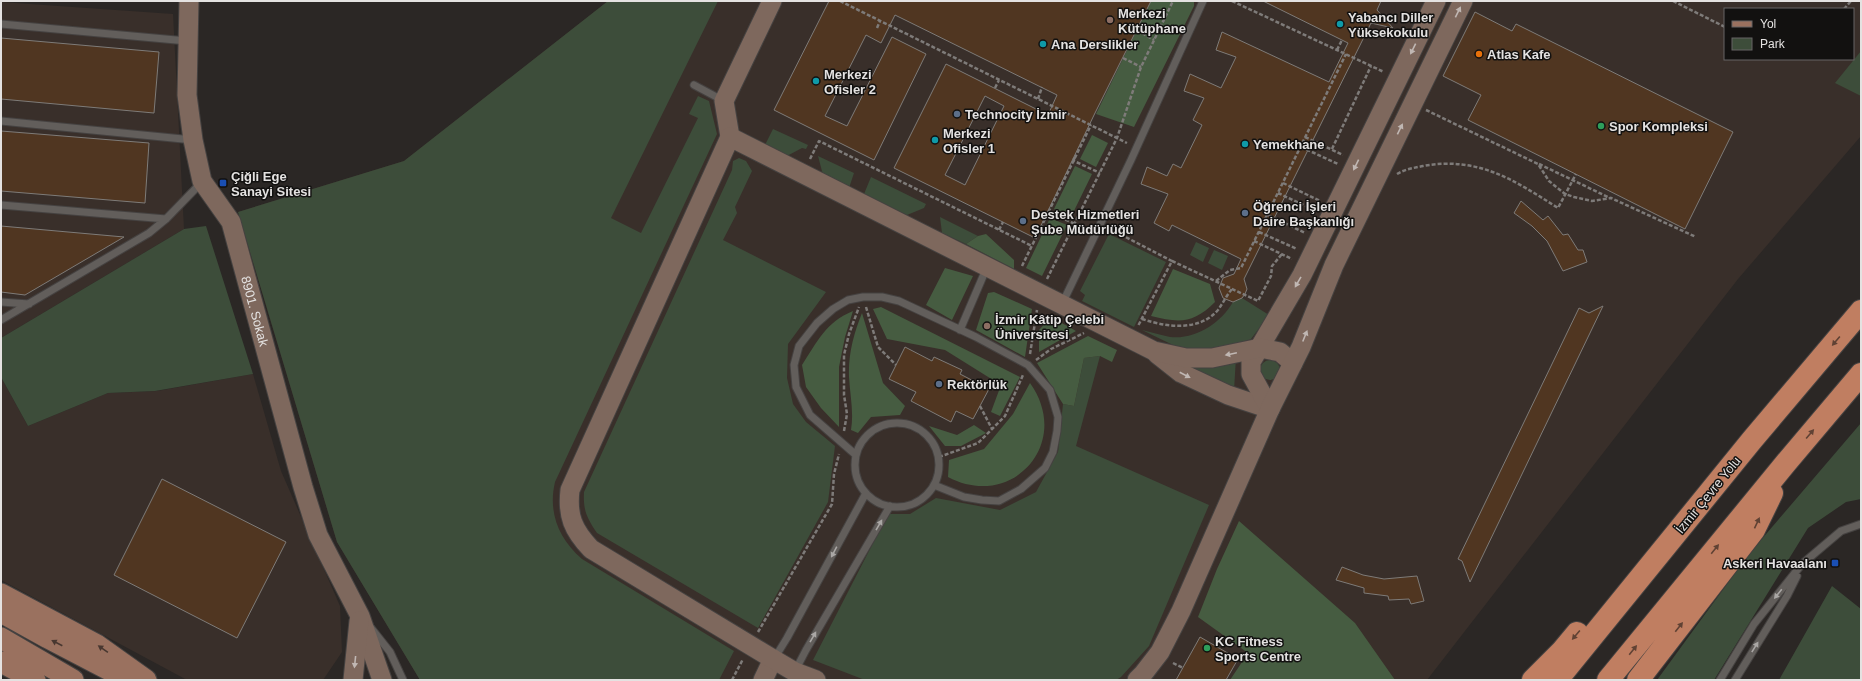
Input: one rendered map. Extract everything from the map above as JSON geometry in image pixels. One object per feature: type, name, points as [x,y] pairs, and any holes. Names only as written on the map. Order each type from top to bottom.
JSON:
[{"type":"highway","name":"İzmir Çevre Yolu","points":[[1557,680],[1752,440],[1861,311]]},
{"type":"highway","points":[[1608,680],[1785,464],[1861,374]]},
{"type":"highway","points":[[1533,680],[1562,651],[1708,479],[1752,440]]},
{"type":"highway","points":[[1638,680],[1754,530],[1785,464]]},
{"type":"main road","points":[[1,594],[97,645],[146,680]]},
{"type":"main road","points":[[1,612],[129,680]]},
{"type":"main road","points":[[1,638],[73,680]]},
{"type":"main road","points":[[1,662],[34,680]]},
{"type":"street","name":"8901. Sokak","points":[[190,1],[187,95],[193,140],[202,181],[231,222],[301,480],[318,534],[360,616],[382,680]]},
{"type":"street","points":[[772,1],[724,101],[730,137],[570,490],[568,506],[580,537],[591,549],[774,660],[793,676],[816,680]]},
{"type":"street","points":[[1270,409],[1251,374],[1251,362],[1312,254],[1436,1]]},
{"type":"street","points":[[1137,680],[1144,674],[1160,652],[1181,611],[1270,409],[1293,363],[1334,265],[1463,1]]},
{"type":"street","points":[[730,137],[1154,352],[1181,373],[1228,395],[1270,409]]},
{"type":"street","points":[[1154,352],[1186,358],[1212,358],[1260,348],[1280,352],[1293,363]]},
{"type":"street","points":[[353,680],[360,616]]},
{"type":"street","points":[[763,680],[774,660]]},
{"type":"lane","points":[[1061,305],[1203,1]]},
{"type":"lane","points":[[1,24],[189,41]]},
{"type":"lane","points":[[694,85],[724,101]]},
{"type":"lane","points":[[1,121],[193,140]]},
{"type":"lane","points":[[1,320],[150,233],[166,219],[202,181]]},
{"type":"lane","points":[[1,205],[166,219]]},
{"type":"lane","points":[[960,330],[987,267]]},
{"type":"lane","points":[[856,455],[810,415],[796,387],[794,365],[799,346],[817,323],[833,309],[848,300],[863,297],[882,297],[899,301],[1028,365],[1050,390],[1058,417],[1053,452],[1045,468],[1021,489],[999,500],[964,497],[934,485]]},
{"type":"lane","points":[[1,302],[29,304]]},
{"type":"lane","points":[[898,422],[912,425],[924,433],[934,444],[938,457],[939,472],[934,485],[926,496],[915,503],[903,507],[890,506],[877,501],[866,493],[858,482],[855,469],[856,455],[861,442],[871,432],[884,425],[898,422]]},
{"type":"lane","points":[[774,660],[866,493]]},
{"type":"lane","points":[[793,676],[806,650],[890,506]]},
{"type":"lane","points":[[1720,680],[1754,624],[1802,564],[1841,530],[1861,524]]},
{"type":"lane","points":[[1735,680],[1787,596],[1802,564]]},
{"type":"lane","points":[[360,616],[382,641],[403,680]]},
{"type":"path","points":[[840,1],[1136,147]]},
{"type":"path","points":[[938,457],[978,443],[1005,416],[1028,365],[1040,294],[1118,138],[1141,68],[1172,1]]},
{"type":"path","points":[[1232,1],[1398,79]]},
{"type":"path","points":[[1672,1],[1724,27]]},
{"type":"path","points":[[877,28],[880,21]]},
{"type":"path","points":[[1137,30],[1154,40]]},
{"type":"path","points":[[1337,50],[1342,40]]},
{"type":"path","points":[[1216,281],[1230,270],[1241,268],[1346,54]]},
{"type":"path","points":[[1123,58],[1141,68]]},
{"type":"path","points":[[1332,149],[1371,66]]},
{"type":"path","points":[[995,88],[999,80]]},
{"type":"path","points":[[1038,99],[1042,87]]},
{"type":"path","points":[[1413,103],[1538,164],[1696,237]]},
{"type":"path","points":[[1054,115],[1057,108]]},
{"type":"path","points":[[1014,281],[1091,125]]},
{"type":"path","points":[[1305,137],[1332,149],[1355,166]]},
{"type":"path","points":[[809,160],[819,141],[1032,246]]},
{"type":"path","points":[[1301,147],[1355,166]]},
{"type":"path","points":[[1074,160],[1100,173]]},
{"type":"path","points":[[1372,187],[1404,170],[1435,164],[1465,165],[1497,172],[1522,185],[1558,208],[1576,174]]},
{"type":"path","points":[[1538,164],[1549,181],[1565,194],[1574,198],[1592,201],[1611,198]]},
{"type":"path","points":[[1283,183],[1332,213]]},
{"type":"path","points":[[1278,193],[1332,213]]},
{"type":"path","points":[[1049,212],[1075,224]]},
{"type":"path","points":[[1268,214],[1312,254]]},
{"type":"path","points":[[999,230],[1003,222]]},
{"type":"path","points":[[1100,224],[1172,261],[1258,301],[1271,276],[1272,266],[1282,254]]},
{"type":"path","points":[[1259,232],[1312,254]]},
{"type":"path","points":[[1254,241],[1282,254],[1312,254]]},
{"type":"path","points":[[1131,340],[1172,261]]},
{"type":"path","points":[[1142,319],[1161,325],[1178,326],[1194,324],[1208,318],[1218,310],[1232,289]]},
{"type":"path","points":[[732,680],[832,504],[834,474],[842,443],[847,414],[844,395],[844,355],[849,334],[863,297]]},
{"type":"path","points":[[863,297],[878,347],[896,365]]},
{"type":"path","points":[[1028,365],[1052,350],[1101,325]]},
{"type":"path","points":[[980,406],[992,429]]},
{"type":"path","points":[[1171,662],[1183,668]]},
{"type":"shaded area","name":"İzmir Kâtip Çelebi Üniversitesi","points":[[608,1],[1861,1],[1861,136],[1738,279],[1427,680],[420,680],[337,542],[238,212],[404,161]]},
{"type":"shaded area","points":[[1,2],[173,14],[184,229],[1,338]]},
{"type":"shaded area","points":[[253,374],[281,471],[340,606],[342,652],[323,680],[187,680],[1,580],[1,377],[28,426],[108,393],[157,391]]},
{"type":"green space","points":[[608,1],[718,1],[611,218],[641,233],[698,118],[689,114],[698,96],[709,101],[717,134],[555,482],[553,493],[554,514],[561,533],[582,559],[734,651],[719,680],[420,680],[337,542],[238,212],[404,161]]},
{"type":"green space","points":[[1151,1],[1194,1],[1194,6],[1134,127],[1096,114]]},
{"type":"green space","points":[[1861,51],[1861,96],[1835,83]]},
{"type":"green space","points":[[773,129],[808,145],[806,149],[802,148],[785,157],[764,147]]},
{"type":"green space","points":[[1092,135],[1108,143],[1096,167],[1080,159]]},
{"type":"green space","points":[[818,156],[854,173],[849,188],[823,175]]},
{"type":"green space","points":[[739,158],[746,161],[752,171],[735,207],[737,213],[723,240],[826,292],[788,344],[787,378],[793,404],[806,422],[835,446],[828,502],[758,628],[597,533],[586,514],[584,504],[584,492],[732,170],[733,161]]},
{"type":"green space","points":[[1075,166],[1092,174],[1071,217],[1054,209]]},
{"type":"green space","points":[[871,177],[926,204],[924,208],[907,215],[864,194]]},
{"type":"green space","points":[[940,217],[978,236],[966,244],[942,233]]},
{"type":"green space","points":[[1050,218],[1067,225],[1042,276],[1026,268]]},
{"type":"green space","points":[[206,226],[253,374],[155,391],[108,393],[28,426],[1,377],[1,338],[184,229]]},
{"type":"green space","points":[[986,234],[1014,260],[1014,269],[966,244],[978,236]]},
{"type":"green space","points":[[1109,234],[1166,262],[1134,327],[1082,301],[1085,295],[1080,291]]},
{"type":"green space","points":[[1196,242],[1209,248],[1203,262],[1190,255]]},
{"type":"green space","points":[[1214,250],[1228,256],[1222,270],[1208,263]]},
{"type":"green space","points":[[945,268],[973,276],[952,320],[926,305]]},
{"type":"green space","points":[[1173,269],[1210,284],[1215,302],[1200,314],[1185,320],[1170,320],[1151,316]]},
{"type":"green space","points":[[994,292],[1032,309],[1025,357],[976,330],[988,293]]},
{"type":"green space","points":[[1242,298],[1269,315],[1251,339],[1230,347],[1194,350],[1173,345],[1142,330],[1170,337],[1189,336],[1198,333],[1214,323],[1222,317],[1233,302]]},
{"type":"green space","points":[[881,307],[1020,377],[1000,416],[991,412],[1001,385],[945,350],[887,339],[873,309]]},
{"type":"green space","points":[[853,311],[845,337],[839,367],[839,427],[821,408],[806,387],[802,365],[829,327]]},
{"type":"green space","points":[[862,313],[883,383],[905,406],[900,415],[871,417],[858,433],[851,430],[852,410],[849,360],[856,328]]},
{"type":"green space","points":[[1051,317],[1076,331],[1039,352],[1039,330]]},
{"type":"green space","points":[[1088,336],[1117,350],[1112,362],[1100,356],[1084,358],[1074,406],[1063,404],[1037,363]]},
{"type":"green space","points":[[1100,356],[1076,446],[1209,505],[1149,646],[1121,677],[1116,680],[865,680],[813,660],[888,514],[910,514],[936,498],[1000,510],[1036,492],[1058,452],[1063,404],[1074,406],[1084,358]]},
{"type":"green space","points":[[1236,357],[1234,391],[1176,365]]},
{"type":"green space","points":[[1270,360],[1277,363],[1280,370],[1277,377],[1270,380],[1263,377],[1260,370],[1263,363]]},
{"type":"green space","points":[[1030,383],[1041,406],[1044,428],[1040,448],[1029,465],[1013,478],[994,485],[972,485],[948,477],[949,460],[984,449],[1013,414]]},
{"type":"green space","points":[[1861,423],[1861,499],[1846,502],[1808,528],[1714,680],[1657,680],[1749,554]]},
{"type":"green space","points":[[974,425],[986,433],[961,446],[945,446],[929,426],[957,435]]},
{"type":"green space","points":[[1239,521],[1355,623],[1395,680],[1230,680],[1248,653],[1198,617],[1217,569]]},
{"type":"green space","points":[[1832,586],[1861,609],[1861,680],[1779,680]]},
{"type":"building","points":[[829,1],[1151,1],[1035,238],[894,168],[946,64],[1048,115],[1057,95],[895,15],[881,43],[866,35],[825,116],[847,126],[892,37],[926,54],[874,160],[774,110]],"holes":[[[985,96],[1004,106],[965,185],[945,175]]]},
{"type":"building","points":[[1263,1],[1381,1],[1377,10],[1393,28],[1371,23],[1244,279],[1247,289],[1245,294],[1242,298],[1233,302],[1223,298],[1219,288],[1223,278],[1234,274],[1241,259],[1172,225],[1169,231],[1154,223],[1168,194],[1141,184],[1147,167],[1167,176],[1173,164],[1181,168],[1202,125],[1193,120],[1204,98],[1184,91],[1190,74],[1221,88],[1236,57],[1216,50],[1222,32],[1329,82],[1348,43]]},
{"type":"building","name":"Spor Kompleksi","points":[[1475,12],[1512,31],[1516,24],[1733,132],[1685,229],[1468,120],[1481,95],[1443,76]]},
{"type":"building","points":[[1,38],[159,52],[154,113],[1,99]]},
{"type":"building","points":[[1,131],[149,143],[145,203],[1,191]]},
{"type":"building","points":[[1521,201],[1543,220],[1548,216],[1563,235],[1568,234],[1578,250],[1583,250],[1587,262],[1563,271],[1547,241],[1532,226],[1514,213]]},
{"type":"building","points":[[1,226],[124,237],[25,295],[1,292]]},
{"type":"building","points":[[1603,306],[1470,582],[1462,561],[1458,559],[1579,308],[1589,313]]},
{"type":"building","name":"Rektörlük","points":[[905,347],[932,361],[934,357],[962,370],[960,374],[989,389],[973,419],[956,411],[951,422],[911,401],[916,392],[889,379]]},
{"type":"building","points":[[162,479],[286,542],[237,638],[114,575]]},
{"type":"building","points":[[1342,567],[1363,575],[1384,579],[1417,576],[1424,601],[1411,604],[1409,599],[1389,600],[1388,596],[1364,593],[1364,588],[1336,580]]},
{"type":"building","name":"KC Fitness Sports Centre","points":[[1200,637],[1238,659],[1226,680],[1176,680]]},
{"type":"place","name":"Merkezi Kütüphane","points":[[1110,20]]},
{"type":"place","name":"Yabancı Diller Yüksekokulu","points":[[1340,24]]},
{"type":"place","name":"Ana Derslikler","points":[[1043,44]]},
{"type":"place","name":"Atlas Kafe","points":[[1479,54]]},
{"type":"place","name":"Merkezi Ofisler 2","points":[[816,81]]},
{"type":"place","name":"Technocity İzmir","points":[[957,114]]},
{"type":"place","name":"Spor Kompleksi","points":[[1601,126]]},
{"type":"place","name":"Merkezi Ofisler 1","points":[[935,140]]},
{"type":"place","name":"Yemekhane","points":[[1245,144]]},
{"type":"place","name":"Çiğli Ege Sanayi Sitesi","points":[[223,183]]},
{"type":"place","name":"Öğrenci İşleri Daire Başkanlığı","points":[[1245,213]]},
{"type":"place","name":"Destek Hizmetleri Şube Müdürlüğü","points":[[1023,221]]},
{"type":"place","name":"İzmir Kâtip Çelebi Üniversitesi","points":[[987,326]]},
{"type":"place","name":"Rektörlük","points":[[939,384]]},
{"type":"place","name":"Askeri Havaalanı","points":[[1835,563]]},
{"type":"place","name":"KC Fitness Sports Centre","points":[[1207,648]]}]
